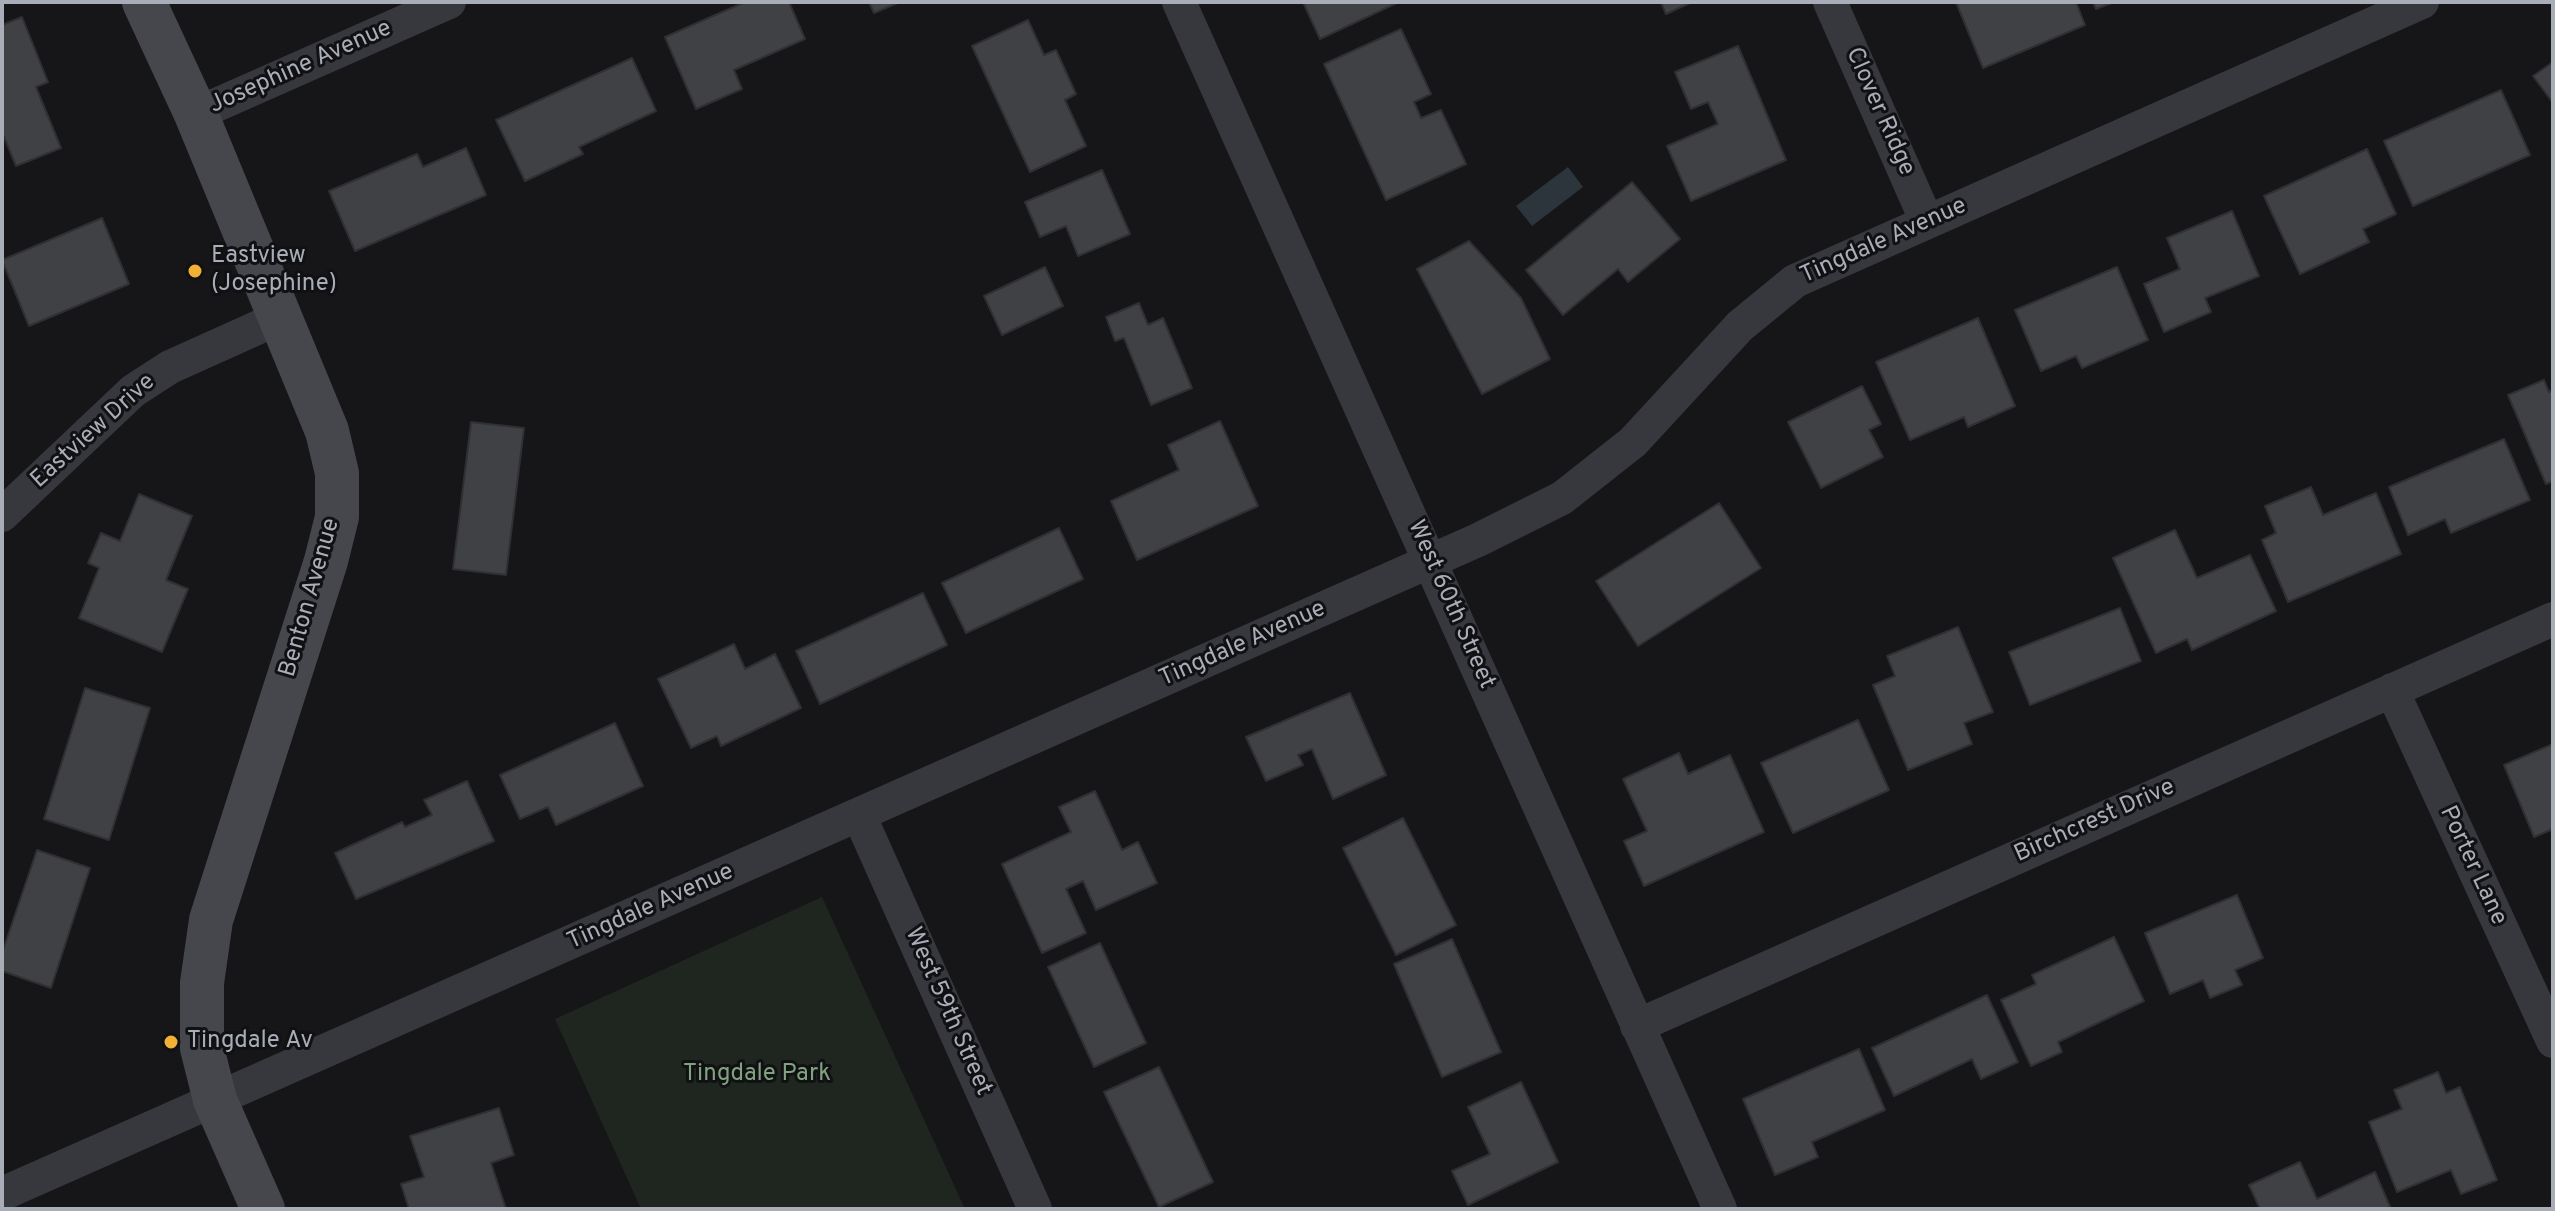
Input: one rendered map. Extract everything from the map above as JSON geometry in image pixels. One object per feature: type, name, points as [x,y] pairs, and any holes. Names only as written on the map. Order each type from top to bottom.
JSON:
[{"type":"street","name":"Benton Avenue","points":[[144,2],[196,114],[327,431],[337,473],[337,517],[211,920],[202,983],[202,1048],[215,1100],[263,1209]]},
{"type":"street","name":"Josephine Avenue","points":[[196,114],[449,2]]},
{"type":"street","name":"West 60th Street","points":[[1179,2],[1720,1209]]},
{"type":"street","name":"Clover Ridge","points":[[1830,2],[1927,222]]},
{"type":"street","name":"Tingdale Avenue","points":[[2,1194],[1430,561],[1562,498],[1633,442],[1740,326],[1795,281],[2422,2]]},
{"type":"street","name":"Eastview Drive","points":[[2,515],[133,391],[170,367],[279,318]]},
{"type":"street","name":"Birchcrest Drive","points":[[1637,1026],[2553,619]]},
{"type":"street","name":"Porter Lane","points":[[2392,690],[2553,1041]]},
{"type":"street","name":"West 59th Street","points":[[859,815],[1035,1209]]},
{"type":"green space","name":"Tingdale Park","points":[[822,897],[965,1209],[641,1209],[555,1019]]},
{"type":"shaded area","points":[[1568,167],[1583,187],[1532,226],[1516,206]]},
{"type":"building","points":[[745,2],[789,2],[805,39],[734,70],[742,89],[696,109],[665,37]]},
{"type":"building","points":[[869,2],[900,2],[874,13]]},
{"type":"building","points":[[1303,2],[1399,2],[1320,39]]},
{"type":"building","points":[[1661,2],[1692,2],[1666,14]]},
{"type":"building","points":[[1956,2],[2076,2],[2085,25],[1983,68]]},
{"type":"building","points":[[2093,2],[2114,2],[2096,9]]},
{"type":"building","points":[[22,17],[48,82],[36,87],[61,148],[16,166],[2,132],[2,25]]},
{"type":"building","points":[[1028,20],[1044,55],[1056,50],[1076,94],[1065,100],[1086,146],[1030,172],[972,46]]},
{"type":"building","points":[[1401,29],[1431,94],[1414,102],[1421,118],[1441,110],[1466,164],[1386,200],[1324,64]]},
{"type":"building","points":[[1738,46],[1786,160],[1691,201],[1667,146],[1718,124],[1708,102],[1691,109],[1675,72]]},
{"type":"building","points":[[632,58],[656,111],[579,147],[583,154],[525,181],[496,120]]},
{"type":"building","points":[[2553,62],[2553,103],[2533,76]]},
{"type":"building","points":[[2501,90],[2530,155],[2413,206],[2384,141]]},
{"type":"building","points":[[466,148],[486,195],[355,251],[329,191],[417,154],[423,167]]},
{"type":"building","points":[[2367,149],[2396,214],[2363,229],[2369,242],[2300,274],[2264,196]]},
{"type":"building","points":[[1102,170],[1130,234],[1078,256],[1066,226],[1040,237],[1025,202]]},
{"type":"building","points":[[1632,182],[1680,239],[1628,282],[1618,269],[1563,315],[1526,270]]},
{"type":"building","points":[[2232,211],[2259,276],[2205,298],[2211,312],[2164,332],[2144,284],[2180,269],[2167,238]]},
{"type":"building","points":[[102,218],[129,284],[29,326],[2,260]]},
{"type":"building","points":[[1469,241],[1521,298],[1550,359],[1482,394],[1417,269]]},
{"type":"building","points":[[1045,267],[1063,306],[1002,335],[984,296]]},
{"type":"building","points":[[2117,267],[2148,340],[2082,368],[2076,356],[2041,371],[2015,310]]},
{"type":"building","points":[[1139,303],[1148,325],[1163,318],[1192,388],[1151,405],[1124,338],[1115,341],[1106,317]]},
{"type":"building","points":[[1978,318],[2015,406],[1968,427],[1964,417],[1910,440],[1876,362]]},
{"type":"building","points":[[2544,380],[2549,392],[2553,390],[2553,481],[2546,484],[2508,395]]},
{"type":"building","points":[[1862,386],[1881,424],[1869,430],[1883,457],[1821,488],[1788,422]]},
{"type":"building","points":[[1220,421],[1258,506],[1137,560],[1111,501],[1179,470],[1168,445]]},
{"type":"building","points":[[471,422],[524,428],[506,575],[453,569]]},
{"type":"building","points":[[2504,439],[2530,500],[2451,533],[2445,519],[2408,535],[2389,487]]},
{"type":"building","points":[[2311,487],[2323,515],[2376,493],[2401,554],[2288,602],[2262,540],[2276,533],[2265,506]]},
{"type":"building","points":[[139,494],[192,516],[166,580],[188,589],[162,652],[79,618],[99,568],[88,563],[101,533],[120,541]]},
{"type":"building","points":[[1719,503],[1761,568],[1638,646],[1596,581]]},
{"type":"building","points":[[1059,528],[1083,579],[966,633],[942,583]]},
{"type":"building","points":[[2175,530],[2197,578],[2250,555],[2276,611],[2192,650],[2187,639],[2156,653],[2113,558]]},
{"type":"building","points":[[923,593],[947,645],[820,704],[796,651]]},
{"type":"building","points":[[2120,608],[2141,661],[2030,705],[2009,652]]},
{"type":"building","points":[[1958,627],[1993,712],[1964,723],[1972,744],[1908,770],[1873,685],[1895,676],[1887,656]]},
{"type":"building","points":[[734,644],[745,669],[775,654],[801,708],[721,746],[717,736],[691,748],[658,679]]},
{"type":"building","points":[[85,688],[150,708],[109,840],[44,819]]},
{"type":"building","points":[[1350,693],[1386,775],[1333,799],[1312,749],[1298,755],[1303,765],[1266,781],[1246,737]]},
{"type":"building","points":[[1858,720],[1889,790],[1793,833],[1761,763]]},
{"type":"building","points":[[615,723],[643,786],[556,825],[548,807],[520,819],[500,775]]},
{"type":"building","points":[[2553,744],[2553,829],[2534,837],[2504,765]]},
{"type":"building","points":[[1679,753],[1688,774],[1730,755],[1764,832],[1644,886],[1624,841],[1647,831],[1623,779]]},
{"type":"building","points":[[467,781],[494,841],[356,899],[335,853],[402,822],[405,827],[432,815],[424,800]]},
{"type":"building","points":[[1095,791],[1122,850],[1138,842],[1157,883],[1096,910],[1083,881],[1066,889],[1086,933],[1042,953],[1002,864],[1071,832],[1059,807]]},
{"type":"building","points":[[1403,818],[1456,925],[1396,955],[1343,848]]},
{"type":"building","points":[[37,850],[90,868],[51,988],[2,971],[2,953]]},
{"type":"building","points":[[2237,895],[2263,958],[2235,970],[2242,985],[2210,998],[2203,980],[2170,994],[2145,933]]},
{"type":"building","points":[[2114,937],[2144,1001],[2058,1042],[2062,1052],[2031,1066],[2001,1000],[2036,984],[2032,975]]},
{"type":"building","points":[[1452,939],[1501,1052],[1442,1077],[1394,964]]},
{"type":"building","points":[[1100,943],[1146,1043],[1094,1067],[1048,967]]},
{"type":"building","points":[[1987,995],[2018,1062],[1981,1079],[1972,1059],[1894,1096],[1872,1048]]},
{"type":"building","points":[[1859,1049],[1885,1110],[1812,1142],[1818,1157],[1775,1175],[1743,1099]]},
{"type":"building","points":[[1159,1067],[1213,1182],[1159,1207],[1104,1092]]},
{"type":"building","points":[[2438,1072],[2446,1093],[2460,1087],[2497,1180],[2461,1194],[2451,1170],[2397,1192],[2369,1122],[2402,1109],[2394,1090]]},
{"type":"building","points":[[1521,1082],[1558,1162],[1468,1205],[1452,1171],[1490,1154],[1468,1107]]},
{"type":"building","points":[[499,1108],[514,1155],[491,1163],[506,1209],[409,1209],[401,1184],[424,1177],[410,1136]]},
{"type":"building","points":[[2300,1162],[2317,1199],[2375,1172],[2391,1209],[2260,1209],[2249,1185]]},
{"type":"place","name":"Eastview (Josephine)","points":[[195,271]]},
{"type":"place","name":"Tingdale Av","points":[[171,1042]]}]
